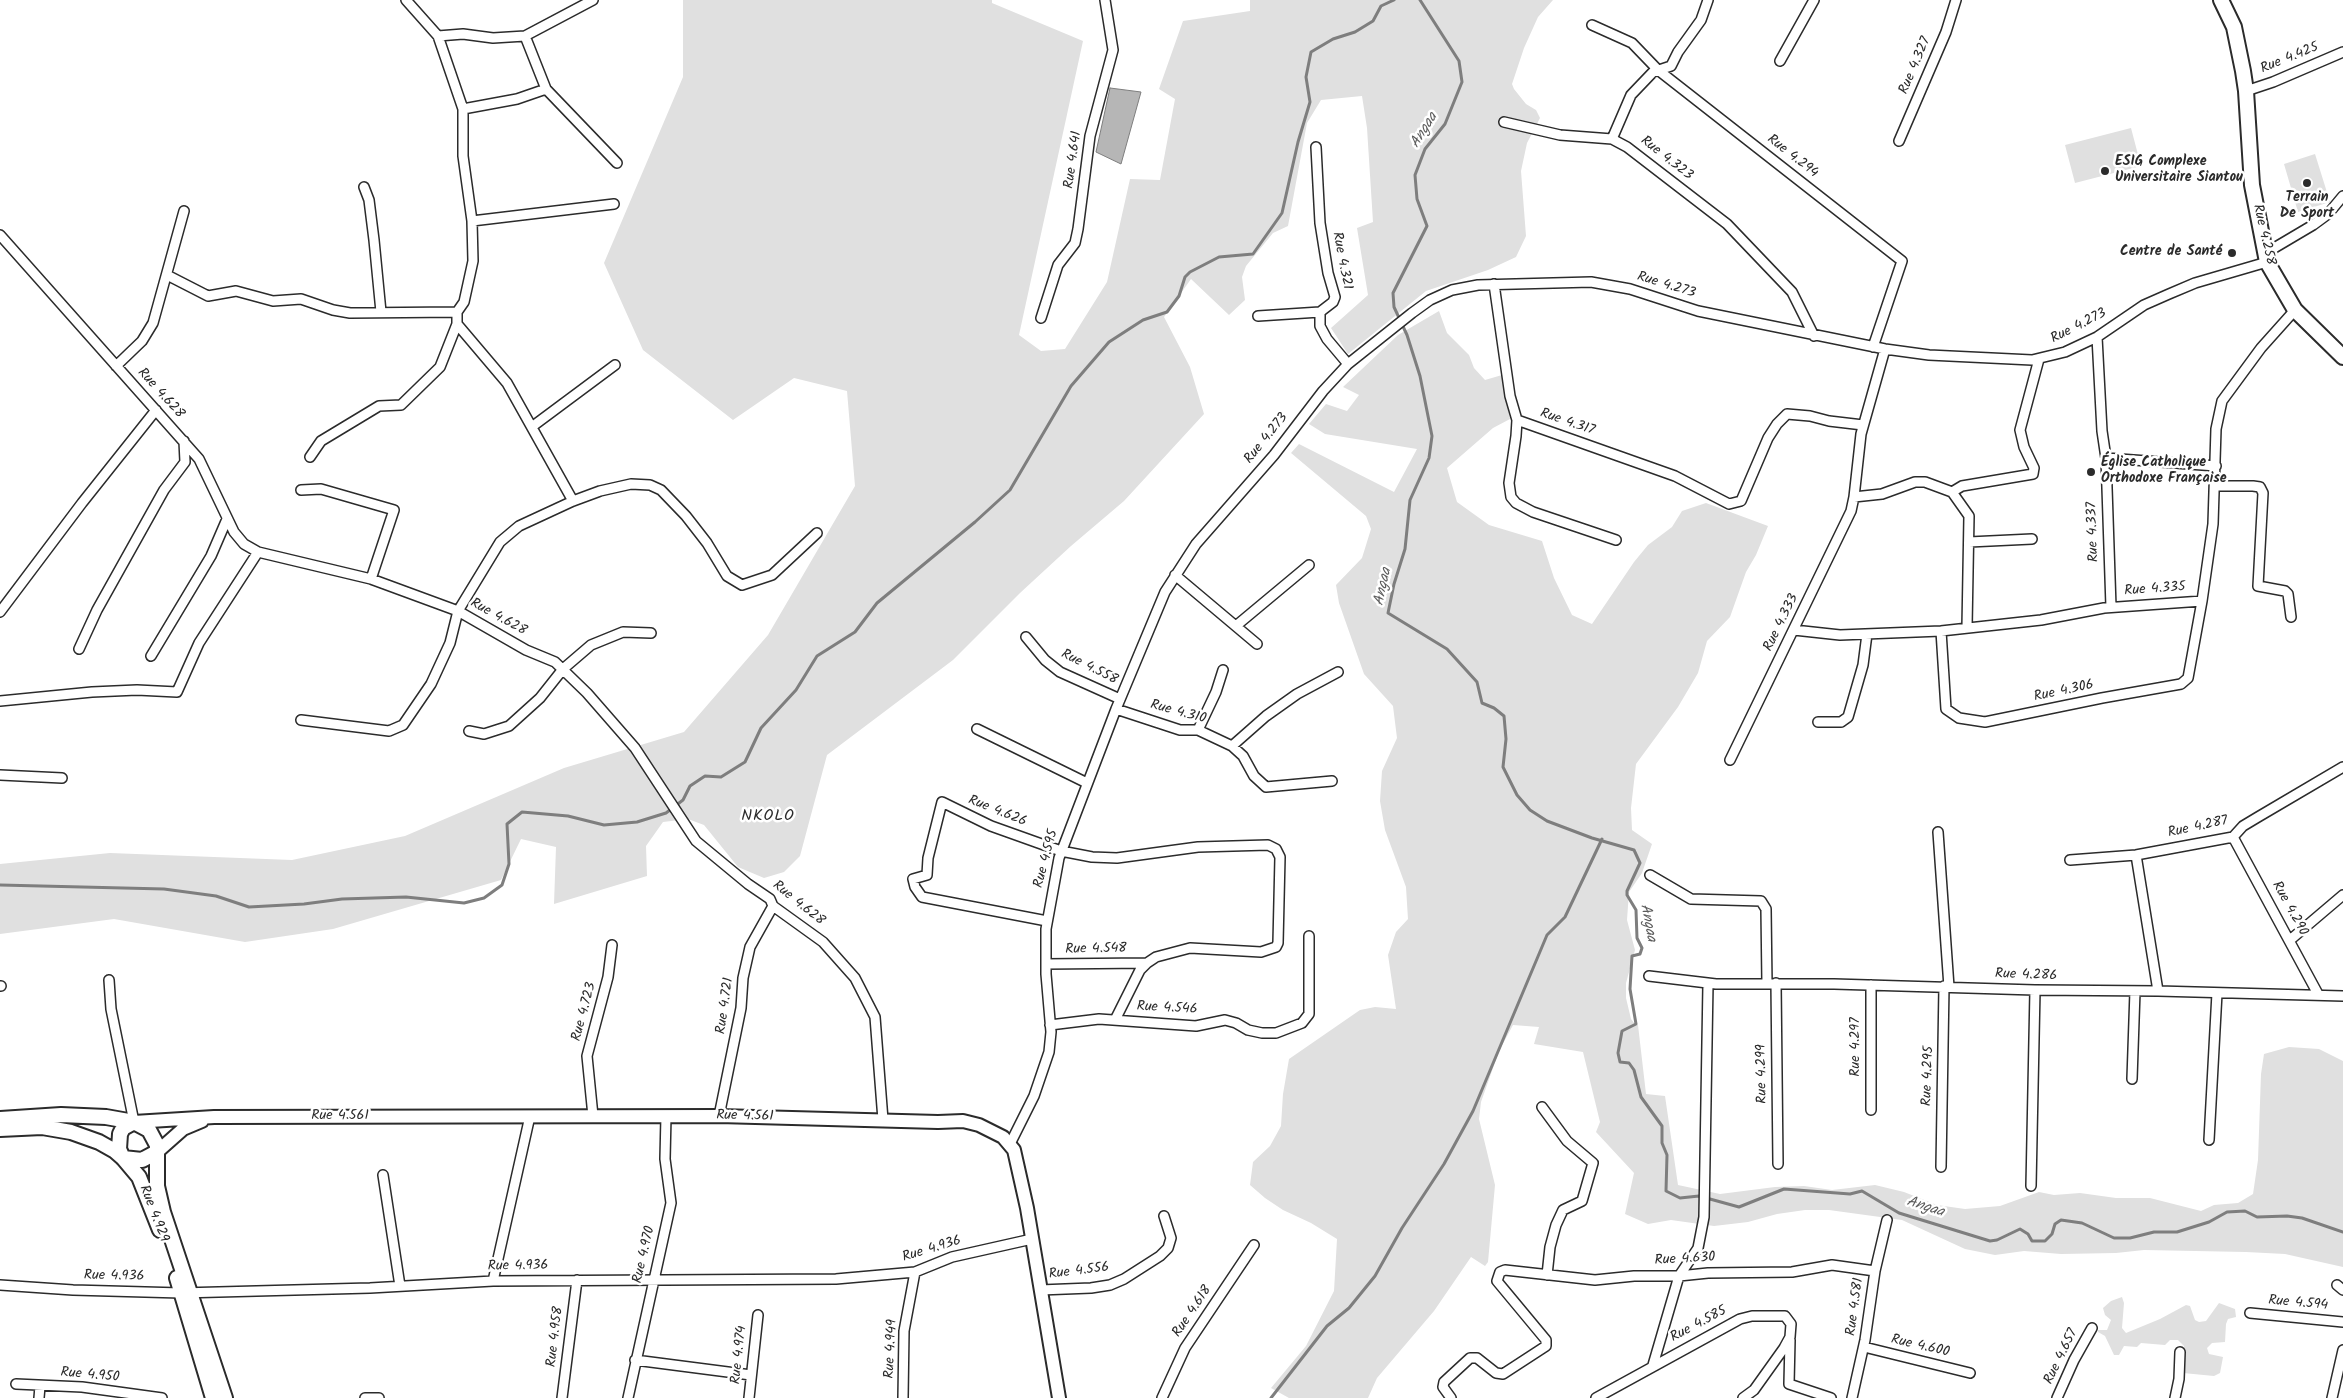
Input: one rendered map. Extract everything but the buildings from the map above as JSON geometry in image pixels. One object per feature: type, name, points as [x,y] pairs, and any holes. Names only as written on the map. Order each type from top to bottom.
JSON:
[{"type":"main road","name":"Rue 4.258","points":[[2221,0],[2234,27],[2246,91],[2252,185],[2266,258],[2275,280],[2295,310],[2343,357]]},
{"type":"main road","name":"Rue 4.561","points":[[0,1119],[61,1115],[106,1117],[134,1122],[144,1126],[154,1138]]},
{"type":"main road","name":"Rue 4.561","points":[[134,1122],[214,1118],[530,1116],[718,1116],[963,1121],[994,1131],[1010,1144]]},
{"type":"main road","name":"Rue 4.561","points":[[157,1152],[183,1129],[214,1118]]},
{"type":"main road","points":[[134,1122],[123,1128],[120,1134],[119,1149],[123,1158],[142,1160],[157,1152]]},
{"type":"main road","name":"Rue 4.929","points":[[0,1129],[42,1127],[72,1132],[99,1142],[123,1158],[139,1178],[149,1198],[225,1398]]},
{"type":"main road","name":"Rue 4.929","points":[[154,1138],[157,1152],[159,1195],[213,1398]]},
{"type":"main road","points":[[1010,1144],[1017,1165],[1032,1239],[1059,1398]]},
{"type":"street","points":[[310,457],[321,441],[379,406],[401,405],[440,367],[457,324],[457,312],[464,302],[473,261],[472,221],[463,156],[463,109],[438,36],[406,0]]},
{"type":"street","points":[[438,36],[457,34],[493,38],[525,36],[593,0]]},
{"type":"street","name":"Rue 4.641","points":[[1041,318],[1058,266],[1075,243],[1078,230],[1090,136],[1113,50],[1104,0]]},
{"type":"street","points":[[1504,122],[1560,135],[1612,139],[1631,95],[1643,80],[1658,70],[1671,66],[1700,20],[1708,0]]},
{"type":"street","points":[[1780,61],[1814,0]]},
{"type":"street","name":"Rue 4.327","points":[[1899,141],[1946,32],[1956,0]]},
{"type":"street","name":"Rue 4.294","points":[[1592,25],[1632,43],[1658,70],[1902,261],[1873,347]]},
{"type":"street","points":[[525,36],[546,89],[617,162]]},
{"type":"street","name":"Rue 4.425","points":[[2246,91],[2281,79],[2343,52]]},
{"type":"street","points":[[463,109],[517,99],[546,89]]},
{"type":"street","name":"Rue 4.323","points":[[1612,139],[1627,147],[1727,224],[1792,292],[1814,336]]},
{"type":"street","name":"Rue 4.321","points":[[1316,147],[1320,223],[1328,272],[1335,297],[1333,302],[1320,312]]},
{"type":"street","points":[[364,187],[369,200],[381,312]]},
{"type":"street","name":"Rue 4.273","points":[[1165,592],[1196,544],[1274,455],[1323,392],[1348,364],[1380,337],[1430,300],[1452,290],[1494,284],[1577,282],[1605,284],[1630,289],[1698,311],[1873,347],[1929,355],[2032,360],[2065,352],[2097,337],[2144,306],[2169,294],[2266,258],[2328,214],[2343,196]]},
{"type":"street","points":[[472,221],[614,204]]},
{"type":"street","points":[[116,366],[142,340],[153,323],[184,211]]},
{"type":"street","name":"Rue 4.628","points":[[0,235],[184,440],[199,459],[212,482],[227,519],[234,532],[244,544],[258,552],[371,579],[458,611],[526,650],[556,662],[588,693],[634,748],[670,798],[696,841],[748,884],[770,899],[773,906],[823,942],[855,978],[875,1017],[883,1120]]},
{"type":"street","points":[[167,275],[208,296],[236,291],[273,301],[301,299],[333,310],[350,313],[457,312]]},
{"type":"street","points":[[1494,284],[1504,362],[1510,396],[1517,420],[1509,483],[1512,497],[1516,503],[1533,512],[1616,540]]},
{"type":"street","name":"Rue 4.335","points":[[1794,630],[1840,635],[1941,631],[2040,620],[2111,607],[2202,601],[2213,524],[2216,429],[2222,401],[2261,348],[2295,310]]},
{"type":"street","points":[[1258,316],[1320,312],[1323,333],[1348,364]]},
{"type":"street","points":[[457,324],[508,383],[573,501]]},
{"type":"street","name":"Rue 4.337","points":[[2097,337],[2102,431],[2106,458],[2111,607]]},
{"type":"street","points":[[1885,349],[1863,425],[1857,454],[1854,497],[1882,494],[1915,482],[1925,482],[1952,492],[1969,516],[1967,627]]},
{"type":"street","points":[[1952,492],[1962,486],[2033,474],[2034,468],[2020,436],[2020,430],[2039,359]]},
{"type":"street","points":[[532,426],[615,365]]},
{"type":"street","points":[[0,612],[82,503],[156,410]]},
{"type":"street","name":"Rue 4.317","points":[[1517,420],[1675,476],[1719,499],[1735,504],[1741,501],[1745,495],[1768,438],[1777,424],[1787,414],[1863,425]]},
{"type":"street","points":[[79,649],[97,610],[164,490],[184,462],[184,440]]},
{"type":"street","points":[[2106,458],[2216,466]]},
{"type":"street","points":[[301,720],[389,731],[403,725],[432,684],[450,644],[458,611],[500,542],[518,526],[600,491],[631,484],[650,485],[661,490],[686,516],[727,576],[742,585],[772,575],[817,533]]},
{"type":"street","points":[[2215,486],[2260,487],[2263,493],[2258,586],[2285,591],[2288,594],[2291,617]]},
{"type":"street","points":[[301,490],[321,489],[394,510],[371,579]]},
{"type":"street","name":"Rue 4.333","points":[[1730,760],[1851,511],[1854,497]]},
{"type":"street","points":[[151,656],[211,556],[227,519]]},
{"type":"street","points":[[1969,542],[2032,538]]},
{"type":"street","points":[[0,701],[92,692],[137,690],[177,692],[203,637],[258,552]]},
{"type":"street","points":[[1237,625],[1309,565]]},
{"type":"street","points":[[1175,575],[1258,644]]},
{"type":"street","name":"Rue 4.595","points":[[1010,1144],[1034,1096],[1044,1070],[1050,1042],[1046,964],[1047,920],[1052,887],[1061,851],[1120,699],[1165,592]]},
{"type":"street","name":"Rue 4.306","points":[[1941,631],[1946,709],[1959,718],[1985,722],[2182,684],[2188,678],[2202,601]]},
{"type":"street","points":[[468,731],[484,734],[509,726],[540,698],[563,669],[591,646],[623,632],[651,632]]},
{"type":"street","points":[[1818,722],[1841,722],[1848,717],[1863,665],[1867,634]]},
{"type":"street","name":"Rue 4.558","points":[[1026,637],[1045,660],[1060,672],[1120,699]]},
{"type":"street","points":[[1198,730],[1216,692],[1223,670]]},
{"type":"street","points":[[1232,746],[1266,716],[1296,694],[1338,672]]},
{"type":"street","name":"Rue 4.310","points":[[1116,709],[1180,730],[1198,730],[1232,746],[1243,756],[1254,776],[1266,788],[1332,781]]},
{"type":"street","points":[[977,729],[1087,783]]},
{"type":"street","name":"Rue 4.287","points":[[2070,860],[2136,855],[2234,836],[2243,826],[2343,767]]},
{"type":"street","points":[[0,775],[62,778]]},
{"type":"street","name":"Rue 4.626","points":[[1047,920],[922,897],[915,887],[913,879],[927,875],[928,858],[942,802],[976,820],[1061,851],[1108,858],[1198,847],[1268,845],[1276,849],[1280,857],[1278,943],[1276,947],[1261,952],[1190,948],[1156,957],[1147,963]]},
{"type":"street","name":"Rue 4.295","points":[[1938,832],[1947,987],[1941,1167]]},
{"type":"street","name":"Rue 4.290","points":[[2234,836],[2318,994]]},
{"type":"street","points":[[2136,855],[2158,991]]},
{"type":"street","name":"Rue 4.299","points":[[1650,875],[1691,899],[1761,901],[1766,909],[1771,983],[1778,1164]]},
{"type":"street","points":[[2290,940],[2343,895]]},
{"type":"street","name":"Rue 4.721","points":[[718,1116],[741,1008],[750,947],[773,906]]},
{"type":"street","name":"Rue 4.546","points":[[1050,1025],[1082,1020],[1116,1020],[1186,1026],[1225,1020],[1236,1022],[1248,1030],[1276,1033],[1307,1018],[1309,1008],[1309,936]]},
{"type":"street","name":"Rue 4.723","points":[[593,1116],[587,1056],[608,977],[612,945]]},
{"type":"street","points":[[1116,1020],[1140,970],[1147,963]]},
{"type":"street","name":"Rue 4.548","points":[[1046,964],[1147,963]]},
{"type":"street","name":"Rue 4.286","points":[[1649,976],[1708,984],[1771,983],[2343,996]]},
{"type":"street","points":[[109,980],[111,1008],[134,1122]]},
{"type":"street","points":[[1653,1366],[1679,1276],[1698,1248],[1704,1217],[1708,984]]},
{"type":"street","name":"Rue 4.297","points":[[1871,985],[1871,1110]]},
{"type":"street","points":[[2031,1186],[2035,990]]},
{"type":"street","points":[[2132,1079],[2134,991]]},
{"type":"street","points":[[2209,1140],[2217,993]]},
{"type":"street","points":[[1542,1107],[1567,1141],[1594,1163],[1582,1201],[1563,1210],[1556,1225],[1550,1246],[1547,1275]]},
{"type":"street","points":[[493,1281],[530,1116]]},
{"type":"street","name":"Rue 4.970","points":[[628,1398],[671,1203],[665,1159],[666,1116]]},
{"type":"street","points":[[383,1176],[400,1286]]},
{"type":"street","name":"Rue 4.556","points":[[1040,1290],[1091,1288],[1110,1285],[1124,1279],[1160,1256],[1168,1248],[1171,1238],[1164,1216]]},
{"type":"street","name":"Rue 4.581","points":[[1852,1398],[1864,1347],[1874,1271],[1886,1220]]},
{"type":"street","name":"Rue 4.936","points":[[0,1285],[73,1290],[186,1293],[493,1281],[836,1279],[915,1272],[952,1258],[1032,1239]]},
{"type":"street","name":"Rue 4.618","points":[[1162,1398],[1185,1348],[1254,1245]]},
{"type":"street","name":"Rue 4.630","points":[[1451,1398],[1443,1384],[1470,1358],[1477,1358],[1496,1373],[1503,1374],[1546,1346],[1546,1340],[1500,1285],[1498,1276],[1505,1270],[1586,1280],[1708,1273],[1792,1272],[1832,1265],[1874,1271]]},
{"type":"street","name":"Rue 4.949","points":[[903,1398],[905,1368],[904,1337],[915,1272]]},
{"type":"street","name":"Rue 4.958","points":[[562,1398],[577,1280]]},
{"type":"street","name":"Rue 4.594","points":[[2250,1313],[2343,1322]]},
{"type":"street","name":"Rue 4.974","points":[[749,1398],[758,1315]]},
{"type":"street","name":"Rue 4.585","points":[[1596,1398],[1730,1324],[1752,1316],[1785,1316],[1790,1324],[1790,1337]]},
{"type":"street","name":"Rue 4.657","points":[[2058,1398],[2074,1360],[2092,1328]]},
{"type":"street","points":[[1743,1398],[1754,1390],[1774,1366],[1790,1337]]},
{"type":"street","points":[[1790,1337],[1789,1384],[1831,1398]]},
{"type":"street","name":"Rue 4.600","points":[[1864,1347],[1970,1374]]},
{"type":"street","points":[[2332,1398],[2343,1350]]},
{"type":"street","points":[[2174,1398],[2179,1379],[2180,1352]]},
{"type":"street","points":[[635,1360],[751,1375]]},
{"type":"street","name":"Rue 4.950","points":[[16,1384],[82,1386],[121,1395],[162,1398]]},
{"type":"street","points":[[39,1398],[40,1386]]},
{"type":"street","points":[[365,1398],[380,1398]]},
{"type":"shaded area","points":[[683,0],[992,0],[992,3],[1083,41],[1019,335],[1041,351],[1065,349],[1107,282],[1130,179],[1160,180],[1175,99],[1159,89],[1183,21],[1250,11],[1250,0],[1553,0],[1538,17],[1524,48],[1512,84],[1526,104],[1536,110],[1540,118],[1527,143],[1521,171],[1526,236],[1516,257],[1488,270],[1426,291],[1348,354],[1331,328],[1368,295],[1357,228],[1373,222],[1367,128],[1362,96],[1321,100],[1307,123],[1288,226],[1273,233],[1246,266],[1242,277],[1245,300],[1229,315],[1191,279],[1164,317],[1190,367],[1204,414],[1124,501],[1020,593],[953,660],[827,755],[800,856],[784,872],[764,878],[738,867],[704,825],[688,819],[663,822],[646,846],[647,876],[554,904],[556,847],[521,839],[501,880],[333,929],[245,942],[114,919],[0,934],[0,864],[110,853],[292,860],[405,836],[564,768],[684,732],[768,635],[855,486],[847,391],[794,378],[733,420],[643,350],[604,263],[683,77]]},
{"type":"shaded area","points":[[1110,88],[1141,92],[1121,164],[1096,152]]},
{"type":"shaded area","points":[[2131,128],[2141,166],[2075,183],[2065,145]]},
{"type":"shaded area","name":"Terrain De Sport","points":[[2315,154],[2330,202],[2298,212],[2284,164]]},
{"type":"shaded area","points":[[1439,311],[1447,333],[1469,355],[1474,368],[1485,380],[1502,375],[1510,419],[1493,428],[1447,468],[1457,502],[1489,525],[1542,541],[1554,578],[1572,615],[1592,624],[1634,562],[1648,545],[1672,527],[1682,511],[1706,503],[1768,526],[1756,555],[1746,572],[1730,617],[1707,641],[1698,673],[1678,707],[1636,764],[1631,808],[1632,830],[1652,844],[1642,873],[1629,892],[1627,920],[1635,950],[1626,983],[1626,998],[1631,1019],[1638,1025],[1646,1094],[1665,1096],[1678,1185],[1720,1194],[1775,1187],[1804,1186],[1832,1190],[1875,1185],[1904,1192],[1937,1205],[1965,1209],[2000,1206],[2039,1192],[2054,1195],[2080,1193],[2116,1198],[2150,1198],[2201,1211],[2214,1205],[2238,1203],[2253,1194],[2258,1160],[2261,1074],[2264,1054],[2289,1047],[2319,1049],[2343,1061],[2343,1267],[2285,1254],[2246,1252],[2144,1250],[2116,1253],[2061,1254],[2024,1251],[1995,1255],[1965,1249],[1902,1220],[1829,1210],[1805,1210],[1777,1214],[1748,1222],[1714,1226],[1671,1220],[1648,1224],[1625,1214],[1634,1173],[1596,1132],[1600,1122],[1583,1052],[1534,1044],[1539,1027],[1513,1025],[1499,1051],[1481,1102],[1479,1119],[1495,1185],[1488,1262],[1485,1266],[1471,1257],[1434,1311],[1377,1378],[1368,1398],[1289,1398],[1271,1388],[1306,1346],[1334,1291],[1337,1239],[1311,1223],[1283,1210],[1250,1185],[1253,1162],[1270,1146],[1281,1126],[1283,1094],[1289,1059],[1360,1010],[1375,1007],[1396,1009],[1388,955],[1396,932],[1408,919],[1406,887],[1385,830],[1380,801],[1382,771],[1397,738],[1393,706],[1364,674],[1339,603],[1336,585],[1362,558],[1371,529],[1366,516],[1291,453],[1299,444],[1394,492],[1417,449],[1325,434],[1309,424],[1326,404],[1347,411],[1359,395],[1343,387],[1398,335]]},
{"type":"shaded area","points":[[2122,1297],[2124,1303],[2122,1328],[2126,1333],[2160,1319],[2186,1305],[2190,1306],[2195,1320],[2199,1322],[2206,1321],[2219,1303],[2235,1309],[2236,1317],[2228,1319],[2226,1324],[2225,1342],[2212,1343],[2207,1348],[2209,1354],[2223,1357],[2220,1373],[2214,1376],[2183,1373],[2181,1369],[2184,1346],[2178,1340],[2170,1340],[2165,1345],[2141,1343],[2137,1347],[2124,1346],[2119,1355],[2114,1355],[2105,1336],[2098,1332],[2098,1330],[2107,1330],[2111,1320],[2105,1315],[2103,1308],[2111,1301]]},
{"type":"waterway","points":[[0,885],[164,889],[216,896],[249,907],[304,904],[342,899],[406,897],[464,903],[484,898],[502,885],[509,864],[507,824],[522,812],[568,816],[604,825],[637,822],[666,813],[683,800],[690,786],[705,776],[721,777],[745,762],[761,728],[796,690],[817,656],[855,632],[877,603],[975,522],[1010,490],[1071,386],[1109,342],[1143,320],[1167,312],[1179,296],[1185,277],[1190,272],[1219,257],[1253,254],[1282,213],[1298,142],[1310,102],[1306,77],[1311,52],[1333,39],[1355,32],[1373,21],[1381,6],[1394,0]]},
{"type":"waterway","name":"Angaa","points":[[1420,0],[1459,61],[1462,82],[1445,124],[1425,149],[1415,175],[1417,199],[1427,226],[1393,293],[1394,307],[1407,335],[1420,376],[1432,436],[1429,458],[1410,500],[1405,549],[1394,584],[1388,613],[1447,649],[1477,682],[1482,703],[1494,708],[1504,716],[1506,739],[1503,767],[1517,795],[1530,810],[1547,821],[1592,838],[1634,850],[1640,863],[1627,891],[1627,895],[1636,910],[1637,938],[1642,948],[1640,954],[1632,956],[1630,989],[1636,1024],[1622,1031],[1618,1053],[1620,1062],[1629,1063],[1634,1070],[1641,1097],[1662,1126],[1662,1143],[1667,1155],[1666,1191],[1680,1198],[1699,1196],[1739,1207],[1784,1189],[1850,1194],[1862,1191],[1899,1213],[1990,1241],[1997,1240],[2020,1229],[2028,1234],[2032,1241],[2045,1241],[2052,1234],[2055,1224],[2061,1220],[2082,1223],[2114,1238],[2130,1238],[2154,1232],[2177,1232],[2209,1222],[2227,1212],[2245,1211],[2257,1217],[2287,1216],[2302,1218],[2343,1232]]},
{"type":"waterway","points":[[1271,1398],[1327,1326],[1349,1308],[1375,1276],[1402,1228],[1444,1164],[1473,1111],[1547,935],[1565,917],[1602,839]]},
{"type":"place","name":"ESIG Complexe Universitaire Siantou","points":[[2105,171]]},
{"type":"place","name":"Terrain De Sport","points":[[2307,183]]},
{"type":"place","name":"Centre de Santé","points":[[2232,253]]},
{"type":"place","name":"Église Catholique Orthodoxe Française","points":[[2091,472]]},
{"type":"district","name":"NKOLO","points":[[768,817]]}]
